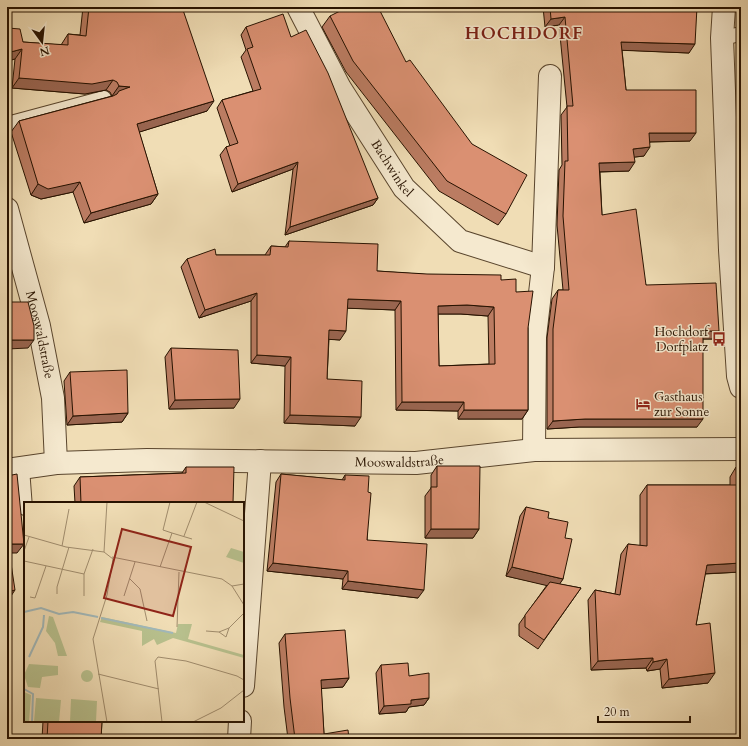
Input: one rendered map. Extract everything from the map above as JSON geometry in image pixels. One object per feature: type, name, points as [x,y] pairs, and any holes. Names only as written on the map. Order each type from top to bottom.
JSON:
[{"type":"street","name":"Bachwinkel","points":[[298,7],[340,88],[404,188],[460,241],[543,267]]},
{"type":"street","points":[[724,7],[732,36],[730,250],[738,376],[741,387]]},
{"type":"street","points":[[534,450],[535,337],[543,267],[550,76]]},
{"type":"street","name":"Mooswaldstraße","points":[[7,209],[40,326],[52,398],[56,463]]},
{"type":"street","name":"Mooswaldstraße","points":[[15,469],[56,463],[147,460],[416,463],[534,450],[741,450]]},
{"type":"street","points":[[244,673],[260,461]]},
{"type":"street","points":[[239,739],[240,722]]},
{"type":"lane","points":[[7,124],[104,98]]},
{"type":"lane","points":[[15,469],[24,504]]},
{"type":"path","points":[[237,7],[237,9],[247,7]]},
{"type":"building","points":[[89,7],[182,7],[214,101],[137,124],[158,194],[91,213],[80,182],[48,189],[38,184],[19,121],[113,96],[119,91],[130,87],[119,86],[117,82],[113,80],[92,84],[19,78],[22,49],[7,53],[7,28],[20,29],[23,42],[68,45],[68,34],[86,36]]},
{"type":"building","points":[[348,7],[378,7],[406,62],[410,60],[472,144],[527,175],[506,214],[447,181],[353,61],[330,16]]},
{"type":"building","points":[[550,7],[697,7],[695,44],[621,42],[626,90],[696,90],[696,133],[649,133],[650,147],[633,149],[635,162],[599,163],[602,215],[636,209],[646,285],[716,283],[719,331],[703,331],[703,419],[585,419],[553,421],[553,329],[558,290],[569,290],[563,216],[565,161],[568,161],[567,106],[573,106],[565,17],[551,19]]},
{"type":"building","points":[[283,14],[291,37],[306,30],[328,73],[378,198],[290,227],[298,162],[238,184],[226,147],[238,143],[222,100],[261,89],[247,49],[253,47],[246,27]]},
{"type":"building","points":[[289,241],[378,244],[377,271],[427,274],[501,275],[501,280],[516,279],[516,292],[533,291],[528,328],[528,410],[464,410],[464,402],[402,402],[401,301],[348,299],[346,331],[329,330],[327,379],[362,381],[361,417],[290,415],[291,357],[257,355],[257,293],[205,310],[187,259],[215,249],[216,255],[270,255],[271,246],[288,247]],"holes":[[[467,305],[494,307],[495,364],[439,366],[438,306]]]},
{"type":"building","points":[[7,302],[28,302],[34,326],[34,340],[7,340]]},
{"type":"building","points":[[171,348],[238,350],[240,399],[175,400]]},
{"type":"building","points":[[127,370],[128,413],[73,416],[70,372]]},
{"type":"building","points":[[437,466],[480,466],[479,529],[431,529],[431,487],[437,487]]},
{"type":"building","points":[[186,467],[234,467],[233,502],[81,502],[80,477],[186,473]]},
{"type":"building","points":[[736,467],[741,467],[741,563],[707,565],[696,625],[710,623],[715,673],[669,679],[667,659],[653,662],[653,658],[598,661],[595,590],[620,595],[628,544],[647,546],[647,485],[737,485]]},
{"type":"building","points":[[17,474],[24,544],[8,544],[15,590],[7,592],[7,476]]},
{"type":"building","points":[[281,474],[345,480],[345,475],[369,476],[368,492],[371,493],[367,540],[427,544],[424,590],[348,581],[348,571],[273,563]]},
{"type":"building","points":[[526,507],[549,512],[548,518],[568,522],[565,538],[572,539],[563,579],[512,567]]},
{"type":"building","points":[[550,582],[581,588],[544,640],[525,627],[525,615]]},
{"type":"building","points":[[345,630],[349,678],[321,680],[324,734],[348,730],[349,739],[295,739],[285,634]]},
{"type":"building","points":[[408,663],[409,676],[429,673],[429,698],[411,700],[411,704],[384,706],[381,665]]},
{"type":"building","points":[[48,722],[102,722],[101,739],[47,739]]},
{"type":"place","name":"Hochdorf Dorfplatz","points":[[719,339]]},
{"type":"place","name":"Gasthaus zur Sonne","points":[[643,404]]},
{"type":"district","name":"HOCHDORF","points":[[524,33]]}]
